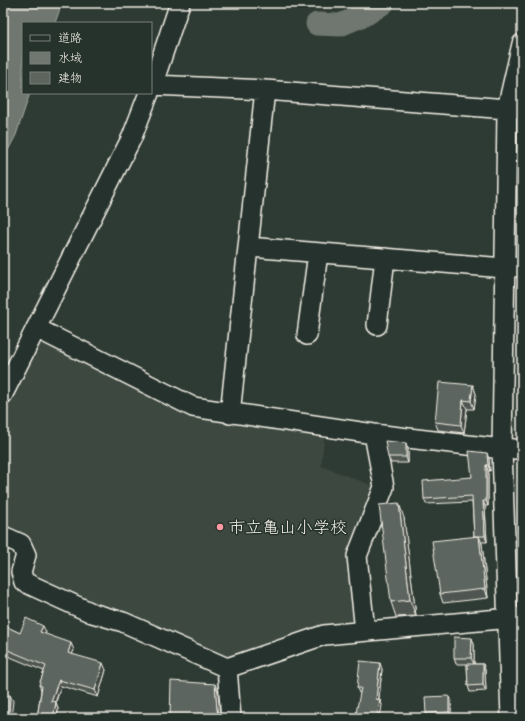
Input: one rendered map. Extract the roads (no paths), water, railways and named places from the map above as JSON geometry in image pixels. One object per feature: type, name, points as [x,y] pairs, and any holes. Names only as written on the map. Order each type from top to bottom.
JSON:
[{"type":"street","points":[[152,86],[180,3]]},
{"type":"street","points":[[511,718],[515,617],[502,449],[513,267],[515,108],[522,44]]},
{"type":"street","points":[[152,89],[266,90],[515,108]]},
{"type":"street","points":[[230,414],[266,90]]},
{"type":"street","points":[[3,394],[132,136],[149,94]]},
{"type":"street","points":[[248,247],[513,267]]},
{"type":"street","points":[[307,335],[318,253]]},
{"type":"street","points":[[377,325],[385,258]]},
{"type":"street","points":[[36,328],[193,407],[230,414],[374,434],[502,449],[522,449]]},
{"type":"street","points":[[365,631],[357,556],[384,487],[374,434]]},
{"type":"street","points":[[3,536],[21,544],[26,555],[21,572],[24,582],[92,612],[123,622],[226,668],[324,635],[515,617]]},
{"type":"street","points":[[226,668],[231,718]]},
{"type":"water","points":[[3,3],[62,3],[55,22],[22,22],[22,94],[30,94],[16,135],[3,160]]},
{"type":"waterway","points":[[317,24],[340,25],[366,14],[383,3]]},
{"type":"place","name":"市立亀山小学校","points":[[220,527]]}]
